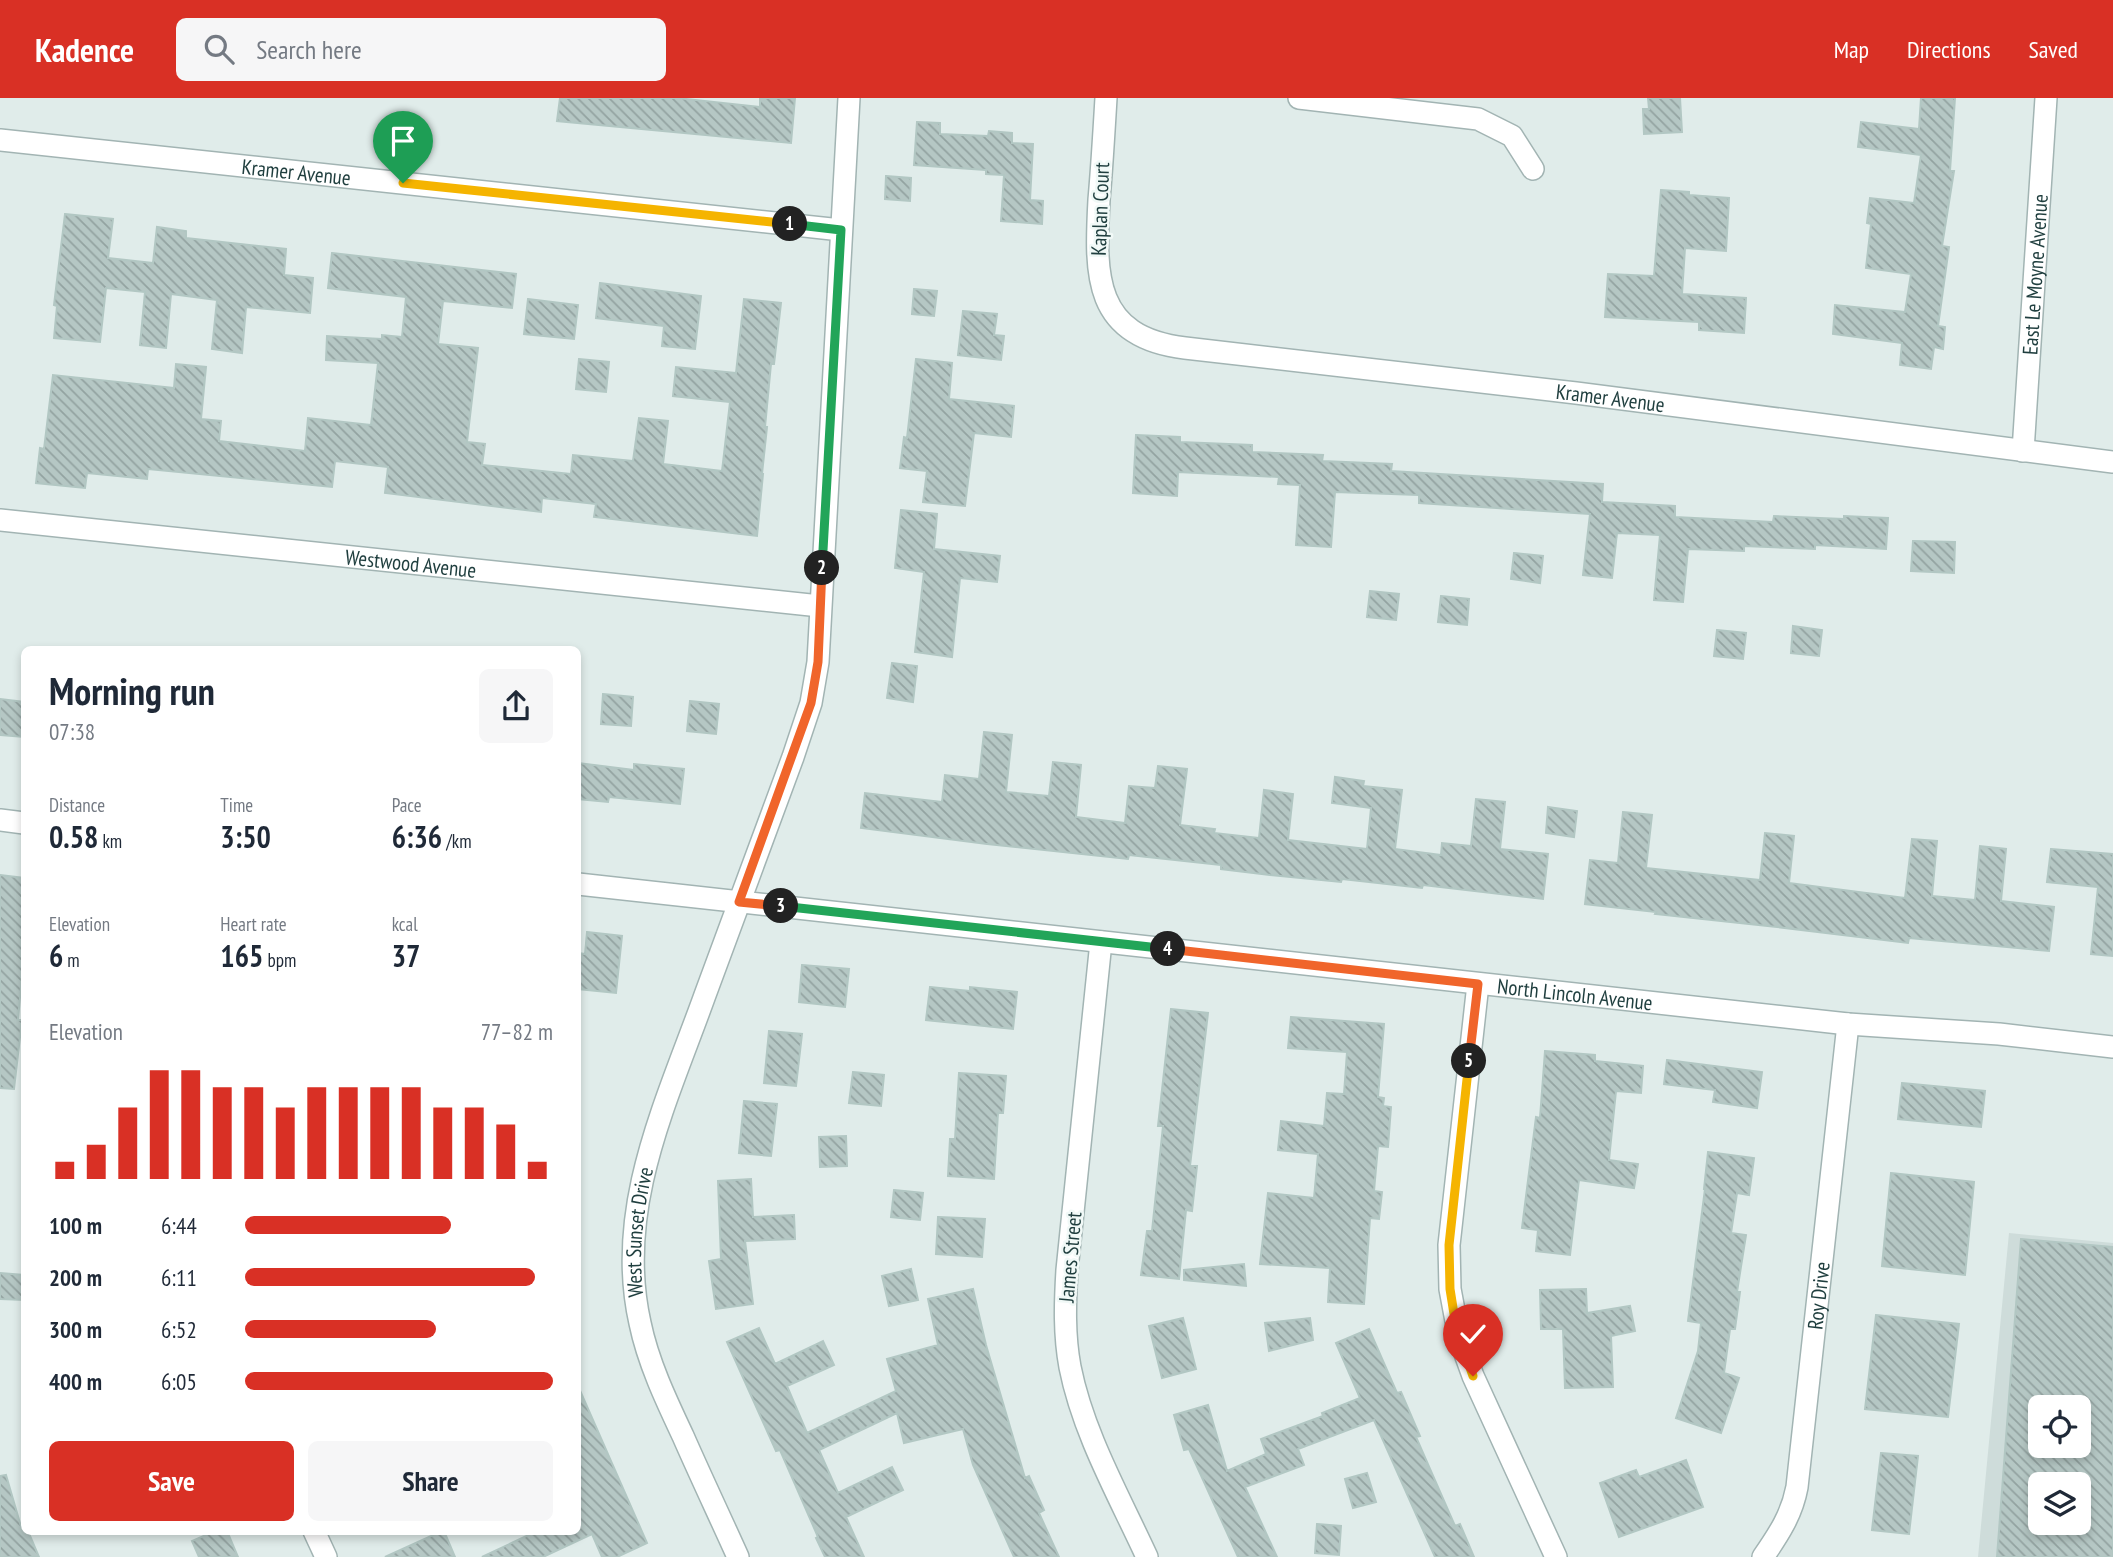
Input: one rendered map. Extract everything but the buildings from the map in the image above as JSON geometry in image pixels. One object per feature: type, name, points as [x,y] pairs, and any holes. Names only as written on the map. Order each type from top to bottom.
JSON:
[{"type":"street","name":"West Sunset Drive","points":[[738,1557],[646,1348],[635,1294],[633,1226],[642,1177],[669,1096],[811,703],[818,662],[849,98]]},
{"type":"street","name":"Kaplan Court","points":[[1106,98],[1097,242],[1098,270],[1103,294],[1116,316]]},
{"type":"street","points":[[1299,98],[1478,119],[1511,136],[1533,169]]},
{"type":"street","name":"East Le Moyne Avenue","points":[[2023,451],[2046,98]]},
{"type":"street","name":"Kramer Avenue","points":[[0,140],[841,230]]},
{"type":"street","name":"Kramer Avenue","points":[[1116,316],[1141,336],[1169,346],[1576,393],[2113,462]]},
{"type":"street","name":"Westwood Avenue","points":[[0,520],[820,606]]},
{"type":"street","points":[[0,820],[21,823]]},
{"type":"street","name":"North Lincoln Avenue","points":[[581,884],[1848,1024],[1999,1034],[2113,1047]]},
{"type":"street","name":"James Street","points":[[1101,942],[1067,1270],[1065,1319],[1069,1364],[1076,1393],[1099,1454],[1147,1557]]},
{"type":"street","points":[[1478,984],[1449,1245],[1450,1289],[1459,1337],[1473,1376],[1556,1557]]},
{"type":"street","name":"Roy Drive","points":[[1763,1557],[1782,1531],[1793,1506],[1797,1487],[1848,1024]]},
{"type":"street","points":[[316,1535],[326,1557]]},
{"type":"shaded area","points":[[2009,1233],[2113,1243],[2113,1557],[1978,1557]]},
{"type":"route","points":[[403,183],[841,230],[818,662],[811,703],[739,902],[1478,984],[1449,1245],[1450,1289],[1454,1314],[1473,1376]]}]
